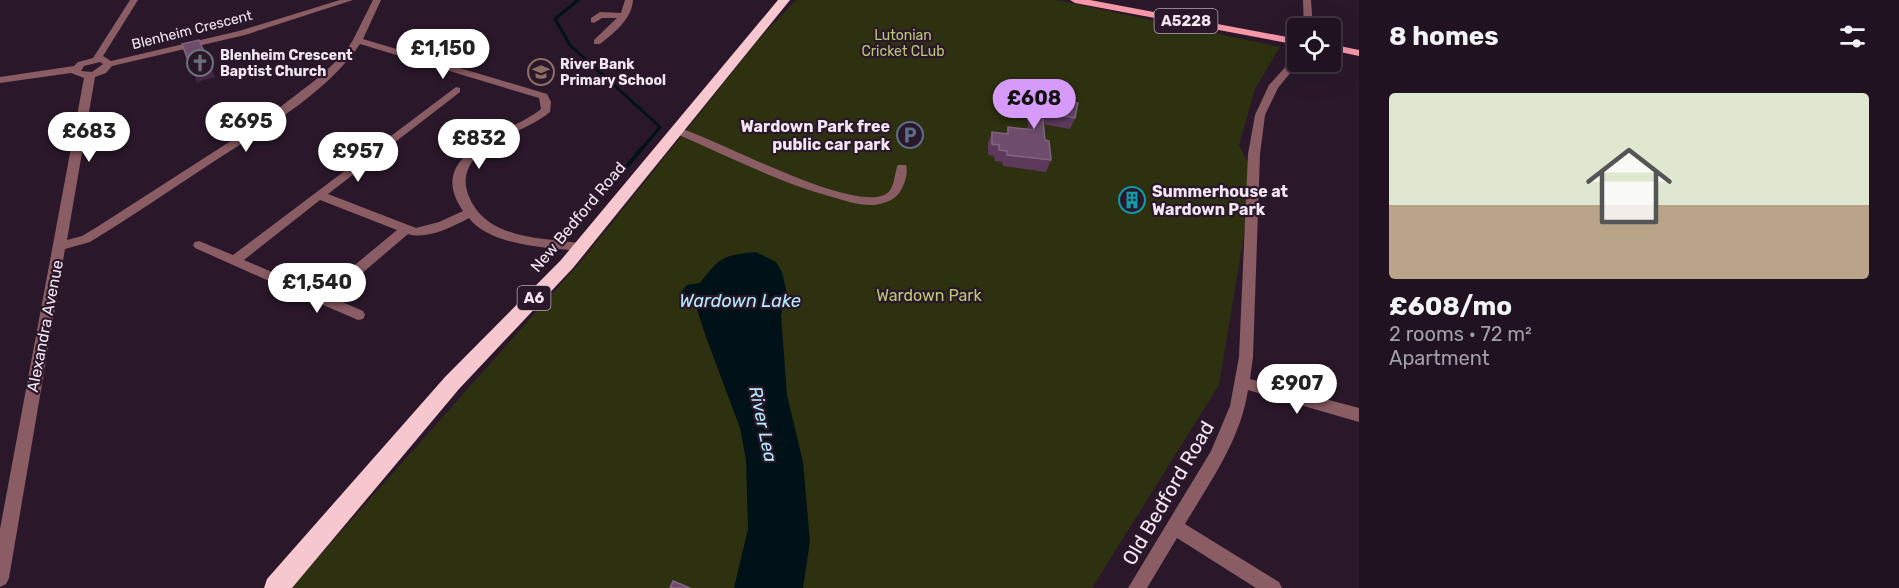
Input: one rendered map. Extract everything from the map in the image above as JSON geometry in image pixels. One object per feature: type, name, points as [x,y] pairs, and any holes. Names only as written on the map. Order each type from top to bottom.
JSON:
[{"type":"highway","name":"New Bedford Road","points":[[276,588],[452,383],[580,248],[784,0]]},
{"type":"main road","name":"A5228","points":[[1082,1],[1287,40]]},
{"type":"main road","points":[[1341,50],[1359,53]]},
{"type":"street","points":[[97,59],[134,0]]},
{"type":"street","name":"Blenheim Crescent","points":[[90,75],[101,71],[109,64],[242,33],[349,0]]},
{"type":"street","points":[[61,246],[86,239],[101,230],[266,123],[322,80],[347,56],[358,40],[377,0]]},
{"type":"street","points":[[1307,0],[1308,18]]},
{"type":"street","points":[[597,42],[620,21],[622,15],[632,5]]},
{"type":"street","points":[[594,20],[600,15],[622,15]]},
{"type":"street","points":[[358,40],[543,96],[546,110],[537,119],[498,135],[478,149],[465,162],[459,176],[461,192],[470,212],[485,227],[506,237],[580,248]]},
{"type":"street","points":[[0,80],[75,69],[81,64],[97,59],[106,60],[109,64]]},
{"type":"street","points":[[75,69],[80,75],[90,75]]},
{"type":"street","name":"Old Bedford Road","points":[[1137,588],[1230,428],[1243,383],[1254,154],[1260,115],[1273,87],[1287,70]]},
{"type":"street","name":"Alexandra Avenue","points":[[0,578],[90,75]]},
{"type":"street","points":[[234,261],[456,90]]},
{"type":"street","points":[[676,130],[789,178],[847,198],[877,202],[889,197],[895,191],[902,167]]},
{"type":"street","points":[[319,195],[415,232],[430,231],[470,212]]},
{"type":"street","points":[[322,299],[405,230]]},
{"type":"street","points":[[199,245],[269,276]]},
{"type":"street","points":[[289,285],[358,315]]},
{"type":"street","points":[[1243,383],[1359,415]]},
{"type":"street","points":[[1174,527],[1273,588]]},
{"type":"green space","name":"Wardown Park","points":[[796,0],[1056,0],[1280,47],[1255,89],[1239,145],[1254,175],[1219,385],[1092,588],[291,588],[583,259],[760,38]]},
{"type":"water","name":"Wardown Lake","points":[[756,252],[776,262],[782,272],[787,293],[781,315],[787,395],[803,462],[810,541],[803,588],[734,588],[748,529],[746,460],[740,428],[695,303],[681,292],[687,285],[700,283],[723,259],[736,254]]},
{"type":"building","points":[[199,40],[210,66],[192,71],[182,44]]},
{"type":"building","points":[[1040,94],[1078,103],[1075,118],[1042,112],[1045,140],[1049,141],[1051,160],[1007,155],[1007,151],[999,150],[999,145],[992,144],[992,132],[1008,134],[1008,127],[1034,130],[1032,105],[1036,99],[1039,100]]},
{"type":"building","points":[[673,581],[690,588],[670,588]]},
{"type":"waterway","name":"River Lea","points":[[578,0],[555,19],[570,45],[660,127],[641,150]]},
{"type":"waterway","name":"River Lea","points":[[610,187],[642,148]]},
{"type":"place","name":"Blenheim Crescent Baptist Church","points":[[200,63]]},
{"type":"place","name":"River Bank Primary School","points":[[541,72]]},
{"type":"place","name":"Wardown Park free public car park","points":[[910,135]]},
{"type":"place","name":"Summerhouse at Wardown Park","points":[[1132,200]]},
{"type":"park label","name":"Lutonian Cricket CLub","points":[[903,44]]}]
